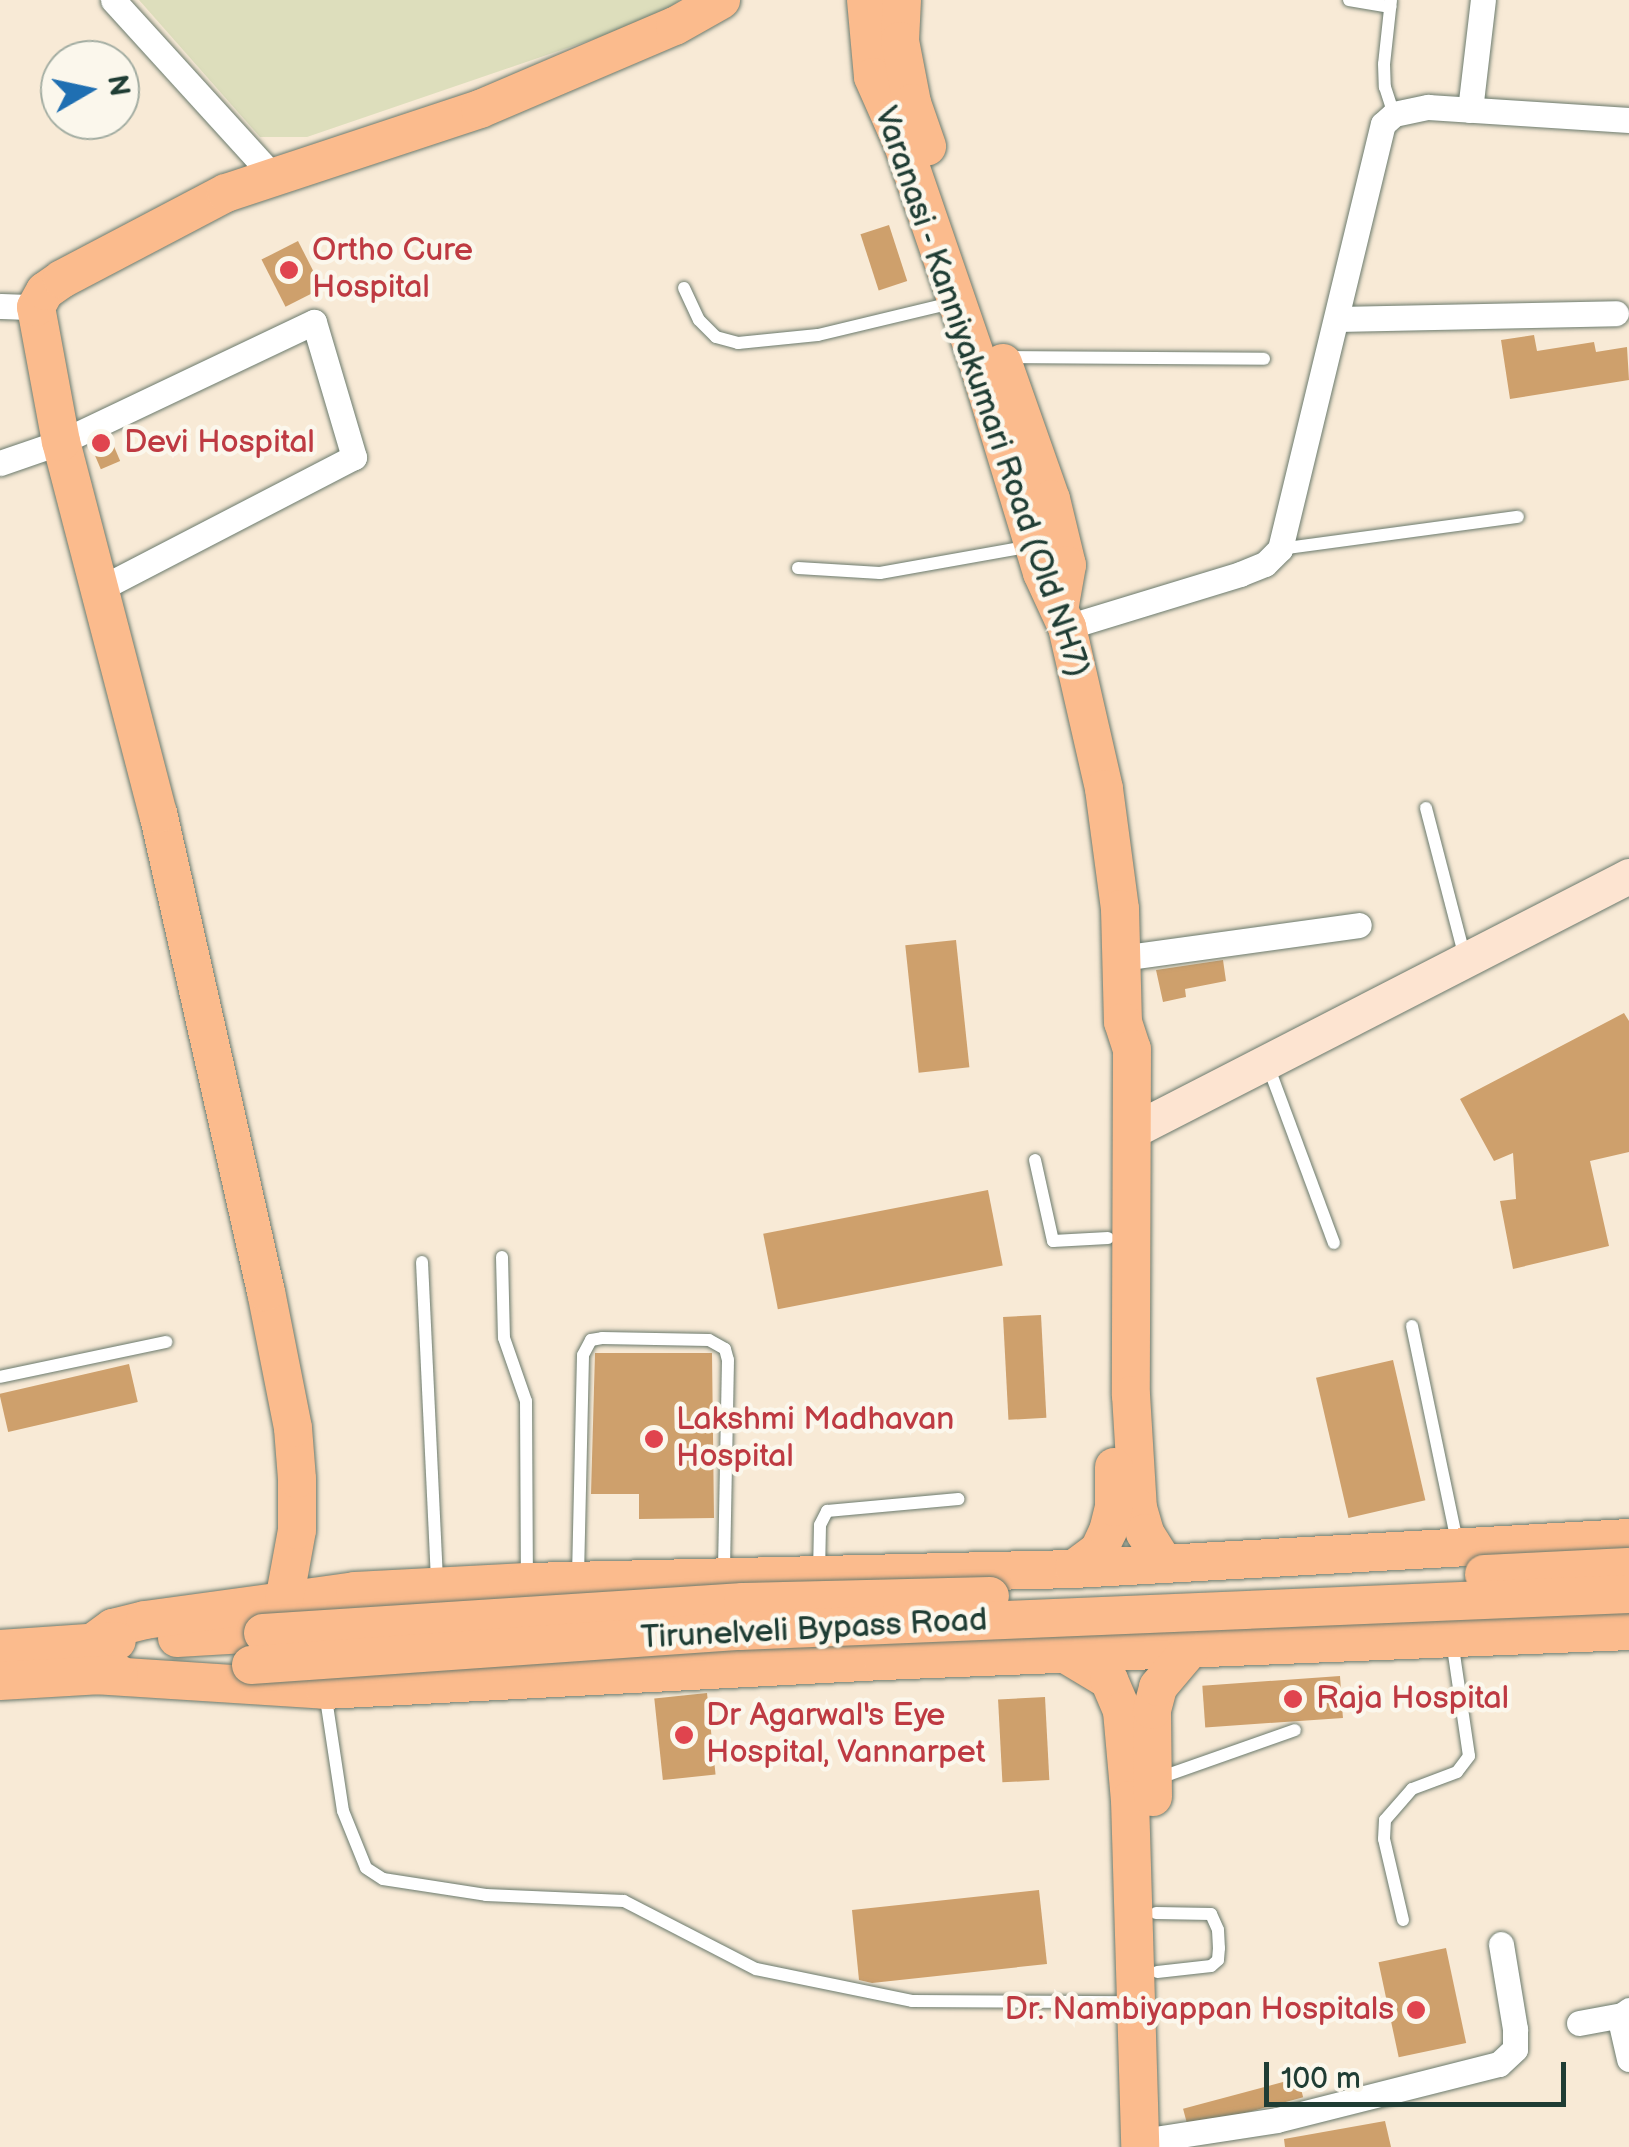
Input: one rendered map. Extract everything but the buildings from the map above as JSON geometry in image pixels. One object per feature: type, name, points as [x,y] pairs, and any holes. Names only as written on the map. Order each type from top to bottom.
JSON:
[{"type":"main road","points":[[284,1601],[297,1530],[293,1428],[158,814],[61,442],[18,306],[226,193],[480,110],[676,26],[721,0]]},
{"type":"main road","name":"Varanasi - Kanniyakumari Road (Old NH7)","points":[[866,0],[873,77],[903,146],[957,301],[1042,573],[1063,616],[1104,789],[1120,909],[1123,1022],[1132,1049],[1131,1395],[1138,1508],[1145,1533],[1164,1564]]},
{"type":"main road","name":"Varanasi - Kanniyakumari Road (Old NH7)","points":[[902,0],[900,41],[912,104],[1052,500],[1067,565],[1063,616]]},
{"type":"main road","name":"Varanasi - Kanniyakumari Road (Old NH7)","points":[[1074,1570],[1099,1550],[1114,1507],[1108,1238],[1114,1048],[1123,1022]]},
{"type":"main road","points":[[1629,1538],[1308,1553],[1074,1570],[578,1580],[355,1591],[145,1620],[113,1628],[93,1659],[325,1690],[1191,1648],[1629,1632]]},
{"type":"main road","points":[[1308,1553],[1326,1559],[1336,1568],[1338,1598],[1336,1627],[1311,1643]]},
{"type":"main road","name":"Tirunelveli Bypass Road","points":[[257,1649],[742,1602],[1138,1591],[1629,1568]]},
{"type":"main road","points":[[975,1572],[944,1590],[946,1634],[962,1650],[986,1658]]},
{"type":"main road","name":"Tirunelveli Bypass Road","points":[[0,1649],[93,1659],[257,1649],[1629,1594]]},
{"type":"main road","points":[[1147,1987],[1156,1913],[1152,1710],[1158,1687],[1191,1648]]},
{"type":"main road","points":[[1067,1655],[1109,1680],[1122,1711],[1147,1987],[1154,2144]]},
{"type":"main road","name":"Tirunelveli Bypass Road","points":[[0,1682],[93,1659]]},
{"type":"street","points":[[112,0],[272,175]]},
{"type":"street","points":[[1470,110],[1483,0]]},
{"type":"street","points":[[1063,616],[1240,574],[1265,564],[1280,549],[1383,124],[1394,114],[1428,107],[1629,120]]},
{"type":"street","points":[[1338,320],[1616,314]]},
{"type":"street","points":[[0,463],[61,442],[314,322],[354,457],[99,589]]},
{"type":"street","points":[[1130,1132],[1629,876]]},
{"type":"street","points":[[1121,958],[1359,925]]},
{"type":"street","points":[[1154,2144],[1277,2120],[1498,2064],[1515,2049],[1501,1944]]},
{"type":"street","points":[[1579,2023],[1626,2012],[1629,2059]]},
{"type":"lane","points":[[1349,0],[1390,4],[1384,64],[1394,114]]},
{"type":"lane","points":[[684,288],[699,320],[716,338],[738,343],[818,334],[957,301]]},
{"type":"lane","points":[[1002,357],[1264,360]]},
{"type":"lane","points":[[1280,549],[1518,518]]},
{"type":"lane","points":[[798,568],[880,573],[1034,546]]},
{"type":"lane","points":[[1426,808],[1466,961]]},
{"type":"lane","points":[[1267,1061],[1334,1243]]},
{"type":"lane","points":[[1035,1160],[1053,1240],[1108,1238]]},
{"type":"lane","points":[[502,1257],[504,1338],[526,1401],[527,1582]]},
{"type":"lane","points":[[422,1262],[437,1587]]},
{"type":"lane","points":[[1412,1326],[1458,1545]]},
{"type":"lane","points":[[578,1580],[583,1356],[591,1340],[602,1338],[708,1340],[724,1349],[728,1360],[724,1576]]},
{"type":"lane","points":[[0,1377],[166,1342]]},
{"type":"lane","points":[[819,1575],[820,1525],[827,1511],[958,1500]]},
{"type":"lane","points":[[1403,1920],[1384,1840],[1386,1820],[1412,1789],[1457,1772],[1469,1756],[1452,1639]]},
{"type":"lane","points":[[325,1690],[343,1811],[366,1868],[382,1879],[486,1894],[624,1901],[756,1968],[912,2001],[1147,1987],[1211,1966],[1218,1960],[1218,1930],[1211,1914],[1156,1913]]},
{"type":"lane","points":[[1152,1781],[1295,1730]]},
{"type":"shaded area","points":[[139,0],[680,0],[655,18],[307,137],[260,137]]},
{"type":"place","name":"Ortho Cure Hospital","points":[[289,270]]},
{"type":"place","name":"Devi Hospital","points":[[101,443]]},
{"type":"place","name":"Lakshmi Madhavan Hospital","points":[[654,1439]]},
{"type":"place","name":"Raja Hospital","points":[[1293,1699]]},
{"type":"place","name":"Dr Agarwal's Eye Hospital, Vannarpet","points":[[684,1735]]},
{"type":"place","name":"Dr. Nambiyappan Hospitals","points":[[1416,2010]]}]
